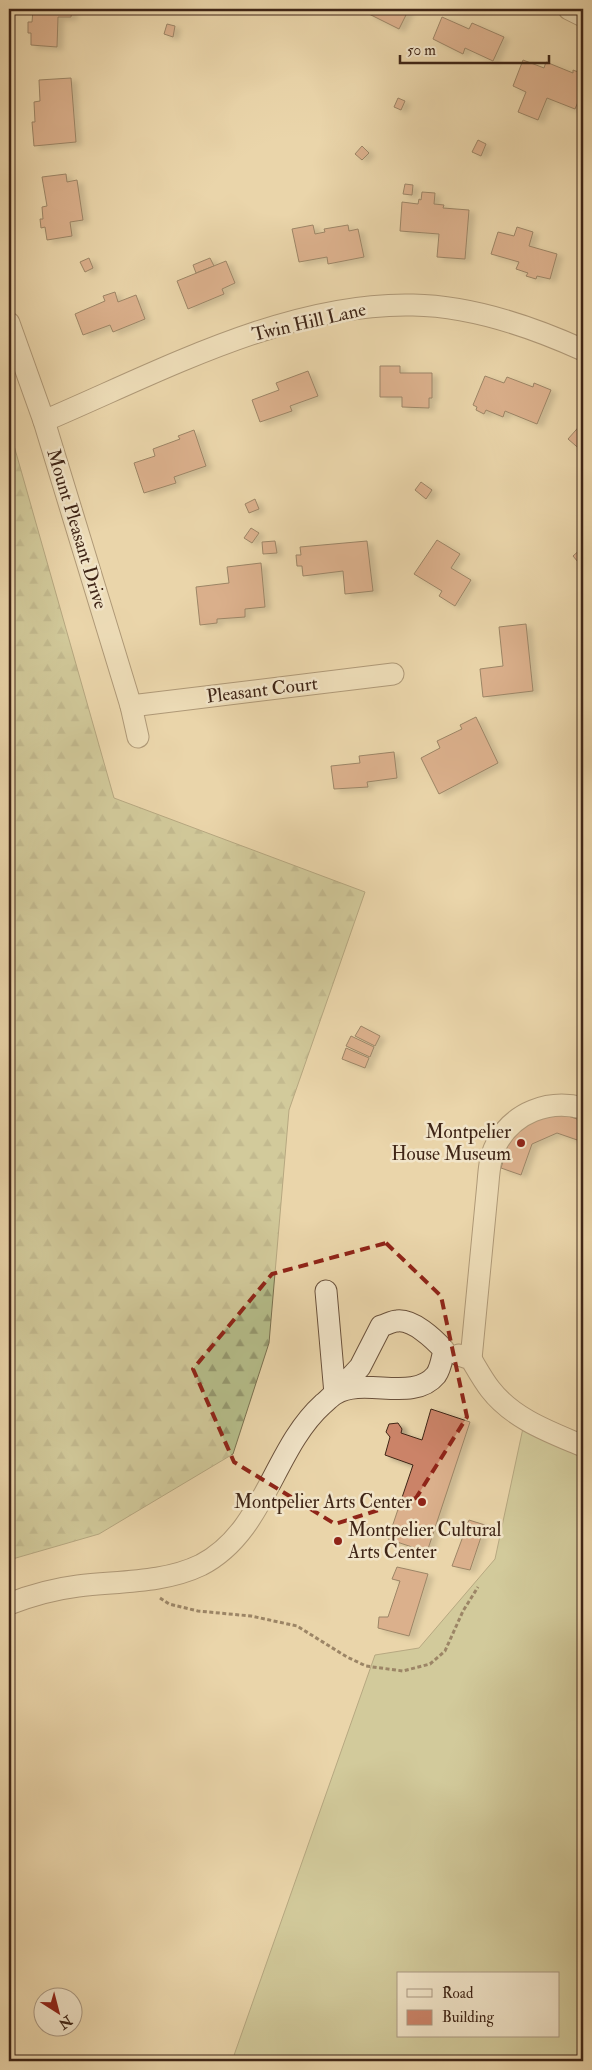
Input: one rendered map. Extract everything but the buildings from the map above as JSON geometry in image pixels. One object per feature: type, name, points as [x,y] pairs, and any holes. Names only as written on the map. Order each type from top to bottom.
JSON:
[{"type":"street","points":[[569,9],[583,16]]},
{"type":"street","name":"Twin Hill Lane","points":[[44,422],[209,350],[275,327],[333,313],[383,305],[448,308],[486,315],[520,324],[583,350]]},
{"type":"street","name":"Mount Pleasant Drive","points":[[9,323],[44,422],[131,706],[138,737]]},
{"type":"street","name":"Pleasant Court","points":[[131,706],[393,674]]},
{"type":"street","points":[[583,1108],[559,1105],[527,1113],[510,1125],[496,1146],[491,1159],[488,1183],[472,1359],[490,1389],[517,1414],[548,1432],[583,1446]]},
{"type":"street","points":[[326,1291],[335,1394]]},
{"type":"street","points":[[9,1604],[51,1590],[182,1573],[204,1563],[227,1546],[250,1520],[309,1416],[335,1394],[360,1367],[382,1326],[398,1320],[415,1326],[432,1338],[444,1350],[472,1359]]},
{"type":"street","points":[[335,1394],[361,1386],[417,1387],[436,1374],[444,1350]]},
{"type":"path","points":[[132,1580],[169,1604],[198,1611],[251,1616],[297,1626],[347,1657],[366,1666],[403,1671],[430,1664],[445,1651],[463,1611],[478,1587]]},
{"type":"highlighted area","points":[[386,1243],[441,1296],[467,1417],[416,1498],[335,1524],[234,1462],[193,1369],[272,1274]]},
{"type":"green space","points":[[9,428],[114,798],[365,892],[289,1110],[269,1343],[233,1454],[99,1534],[9,1560]]},
{"type":"green space","points":[[523,1428],[583,1452],[583,2061],[232,2061],[375,1655],[419,1648],[495,1559]]},
{"type":"place","name":"Montpelier House Museum","points":[[521,1143]]},
{"type":"place","name":"Montpelier Arts Center","points":[[422,1502]]},
{"type":"place","name":"Montpelier Cultural Arts Center","points":[[338,1541]]}]
